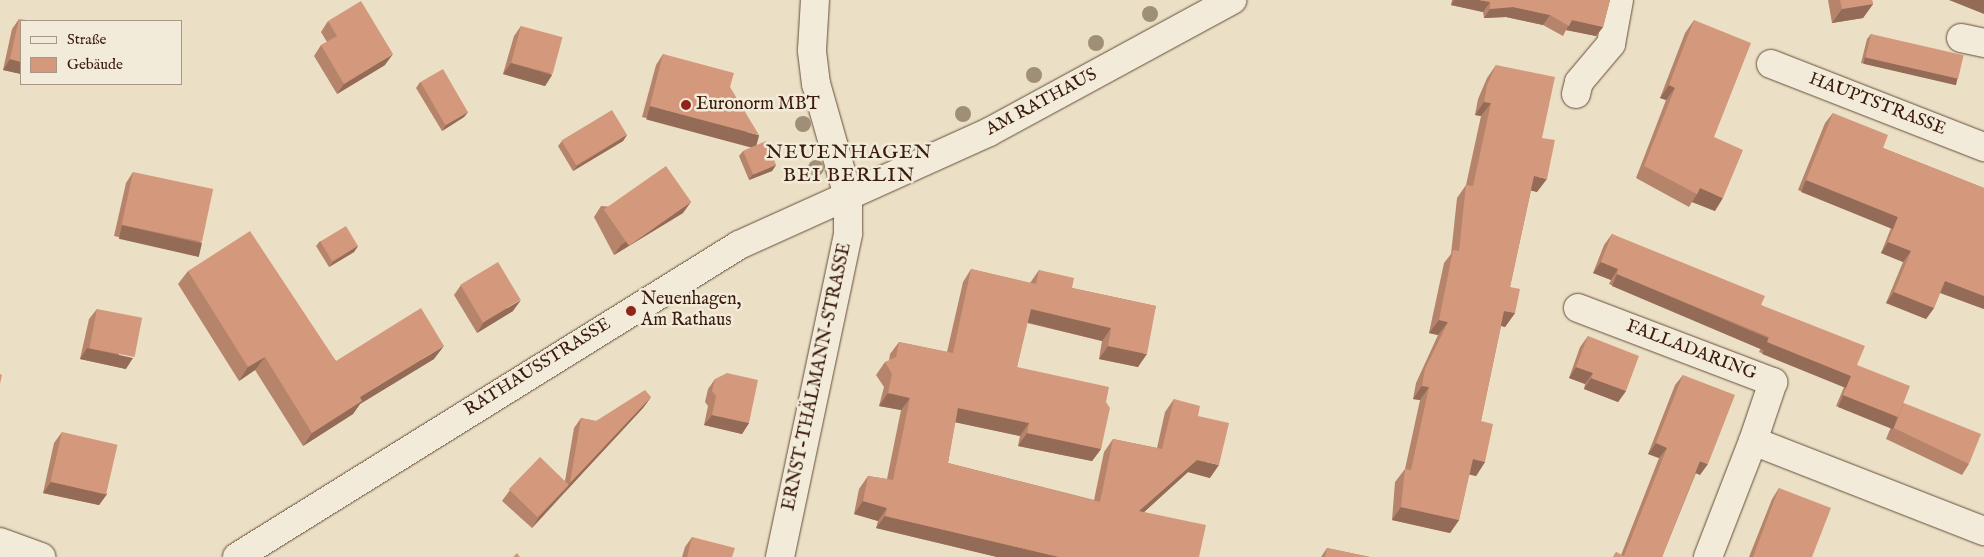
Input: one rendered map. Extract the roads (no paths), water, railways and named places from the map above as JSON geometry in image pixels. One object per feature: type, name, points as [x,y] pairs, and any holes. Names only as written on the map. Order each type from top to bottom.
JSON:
[{"type":"street","name":"ERNST-THÄLMANN-STRASSE","points":[[780,557],[847,242],[848,196],[816,84],[812,50],[816,0]]},
{"type":"street","name":"AM RATHAUS","points":[[848,196],[990,132],[1232,0]]},
{"type":"street","points":[[1576,94],[1579,82],[1611,44],[1619,0]]},
{"type":"street","name":"HAUPTSTRASSE","points":[[1771,64],[1984,147]]},
{"type":"street","name":"RATHAUSSTRASSE","points":[[237,557],[739,244],[848,196]]},
{"type":"street","name":"FALLADARING","points":[[1578,308],[1773,382],[1753,441],[1708,557]]},
{"type":"street","points":[[1753,441],[1984,531]]},
{"type":"street","points":[[0,542],[40,557]]},
{"type":"place","name":"Euronorm MBT","points":[[686,105]]},
{"type":"place","name":"Neuenhagen, Am Rathaus","points":[[631,311]]},
{"type":"district","name":"NEUENHAGEN BEI BERLIN","points":[[849,164]]}]
